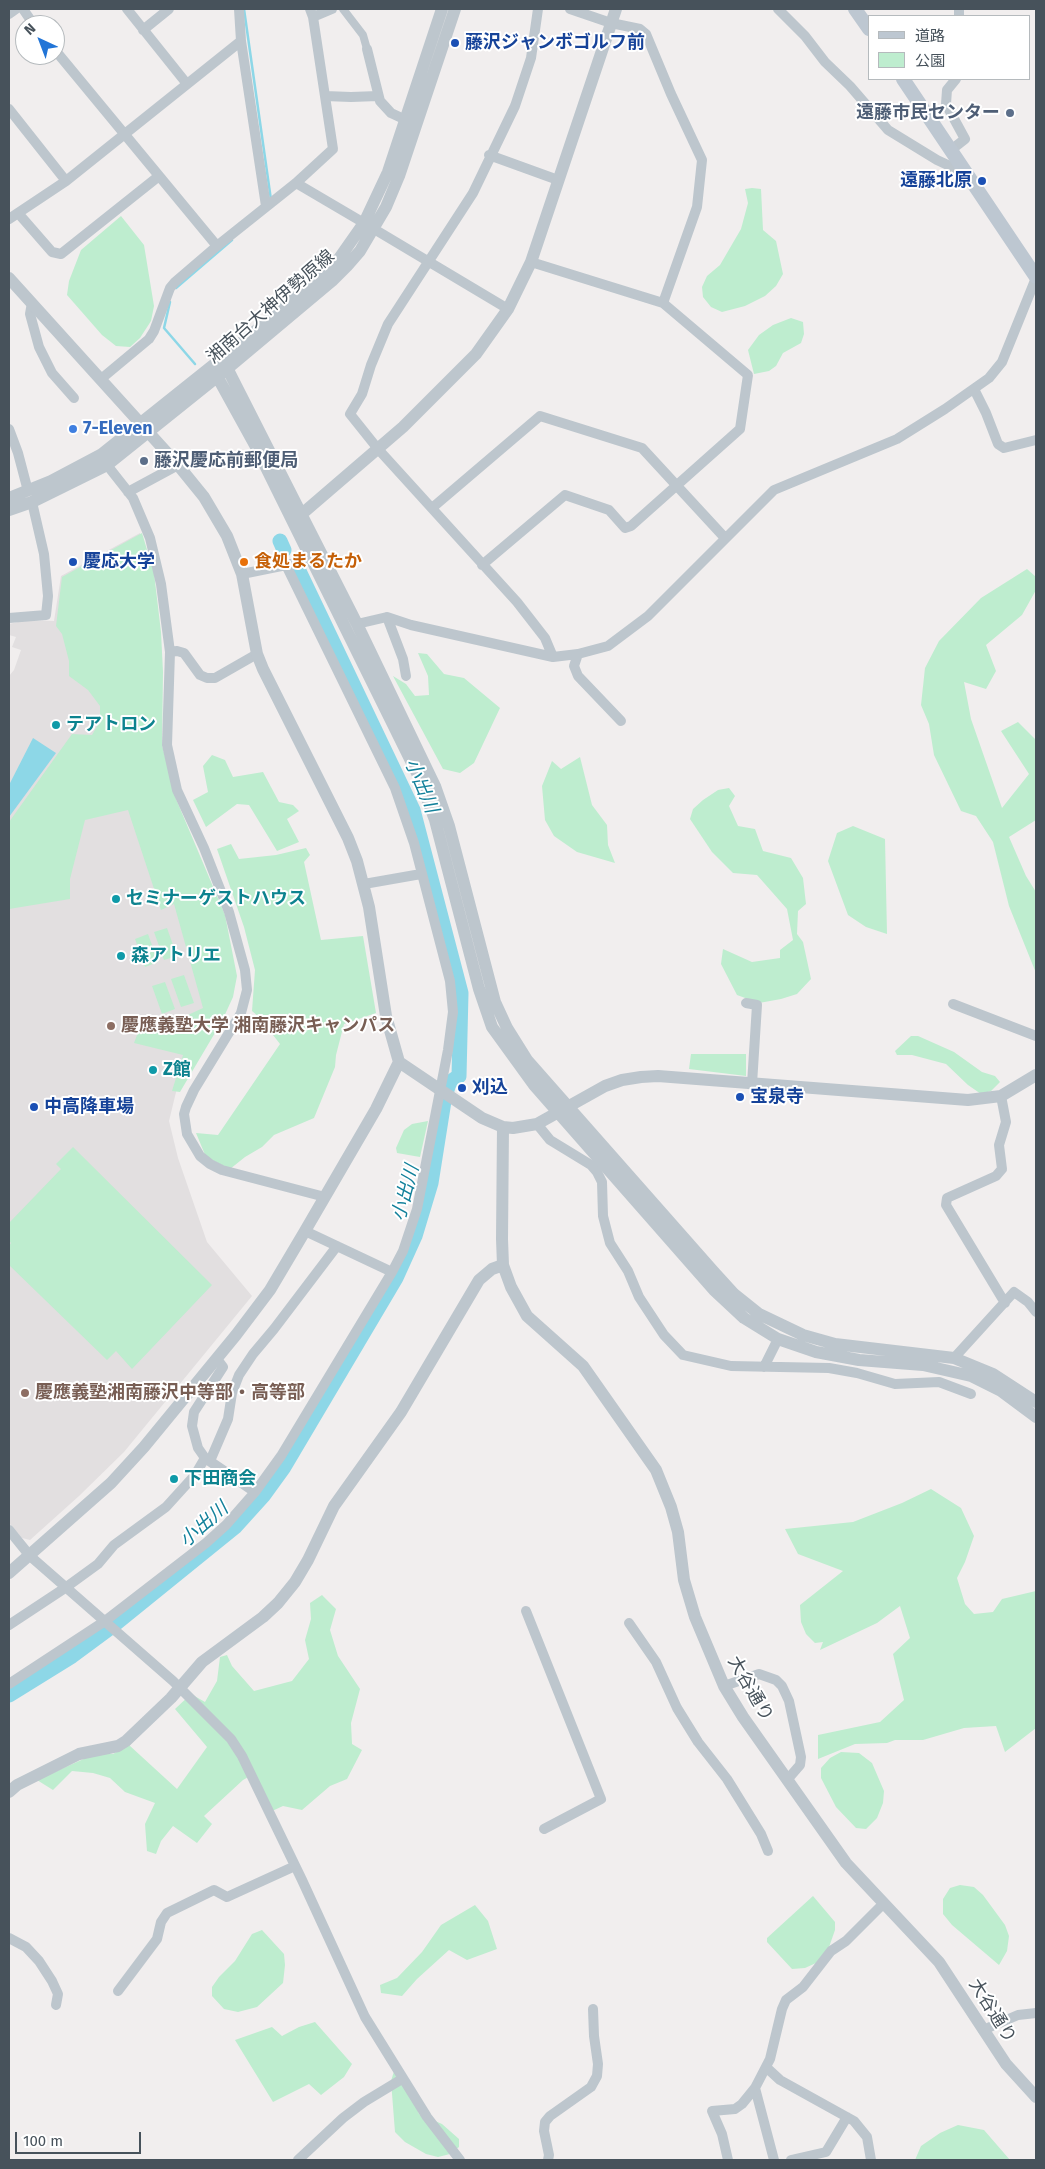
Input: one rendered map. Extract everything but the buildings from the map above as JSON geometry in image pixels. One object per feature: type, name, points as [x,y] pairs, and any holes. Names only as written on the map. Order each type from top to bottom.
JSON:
[{"type":"main road","points":[[855,9],[868,28]]},
{"type":"main road","points":[[904,80],[1036,277]]},
{"type":"street","points":[[9,14],[16,9]]},
{"type":"street","points":[[127,9],[187,84]]},
{"type":"street","points":[[143,30],[169,9]]},
{"type":"street","points":[[239,9],[241,41],[266,206]]},
{"type":"street","points":[[101,380],[149,339],[154,331],[170,288],[217,246],[296,183],[333,149],[312,13],[332,9]]},
{"type":"street","points":[[343,9],[363,35],[378,96],[391,113],[406,120]]},
{"type":"street","name":"湘南台大神伊勢原線","points":[[9,498],[30,497],[107,465],[144,428],[332,281],[360,251],[406,120],[442,9]]},
{"type":"street","name":"湘南台大神伊勢原線","points":[[369,226],[386,207],[399,176],[455,9]]},
{"type":"street","points":[[538,9],[531,58],[515,106],[473,192],[388,324],[371,365],[362,394],[350,414],[378,449],[517,602],[545,638],[553,657]]},
{"type":"street","points":[[570,9],[611,23],[640,29],[646,34],[671,94],[702,160],[697,207],[663,303]]},
{"type":"street","points":[[296,519],[378,449],[476,354],[508,308],[531,262],[616,9]]},
{"type":"street","points":[[778,9],[805,36],[825,62],[850,86],[888,130],[937,160],[968,174]]},
{"type":"street","points":[[9,219],[66,181],[241,41]]},
{"type":"street","points":[[65,62],[217,246]]},
{"type":"street","points":[[951,150],[965,139],[946,104],[947,90],[955,80]]},
{"type":"street","points":[[325,96],[351,98],[378,96]]},
{"type":"street","points":[[9,109],[66,181]]},
{"type":"street","points":[[490,155],[558,180]]},
{"type":"street","points":[[18,213],[52,252],[61,254],[159,176]]},
{"type":"street","points":[[296,183],[508,308]]},
{"type":"street","points":[[482,565],[565,495],[609,510],[626,528],[631,526],[740,429],[748,375],[663,303],[531,262]]},
{"type":"street","points":[[357,624],[387,617],[411,625],[553,657],[578,654],[608,646],[648,616],[774,490],[897,438],[945,410],[989,378],[1002,362],[1036,277]]},
{"type":"street","points":[[9,278],[178,465],[204,497],[227,536],[242,574],[257,654],[348,838],[364,884],[386,1016],[399,1062],[482,1118],[503,1127],[519,1128],[537,1124],[605,1086],[622,1080],[641,1077],[658,1076],[968,1100],[1001,1096],[1036,1075]]},
{"type":"street","points":[[32,303],[30,314],[39,347],[52,373],[74,398]]},
{"type":"street","points":[[225,363],[296,519],[311,560],[418,775],[435,820],[479,990],[492,1027],[511,1054],[734,1294],[759,1314],[802,1335],[835,1344],[954,1358],[993,1374],[1036,1402]]},
{"type":"street","points":[[214,372],[357,624],[435,786],[449,826],[496,1002],[507,1028],[527,1060],[563,1109],[714,1290],[744,1318],[778,1339],[816,1352],[859,1360],[923,1365],[971,1376],[1001,1392],[1036,1417]]},
{"type":"street","points":[[974,388],[998,444],[1004,448],[1036,440]]},
{"type":"street","points":[[432,508],[540,416],[642,448],[725,538]]},
{"type":"street","name":"湘南台大神伊勢原線","points":[[9,510],[144,428]]},
{"type":"street","points":[[9,429],[18,453],[44,554],[48,596],[46,615],[9,618]]},
{"type":"street","points":[[107,465],[128,492],[150,538],[161,584],[170,652],[167,745],[177,790],[204,848],[229,912],[245,970],[247,990],[241,1013],[194,1090],[186,1107],[184,1114],[187,1134],[200,1156],[222,1170],[325,1197]]},
{"type":"street","points":[[128,492],[178,465]]},
{"type":"street","points":[[242,574],[311,560]]},
{"type":"street","points":[[9,1684],[110,1625],[206,1543],[256,1492],[281,1456],[392,1272],[403,1250],[417,1209],[445,1092],[453,1012],[452,995],[405,813],[395,788],[286,565]]},
{"type":"street","points":[[387,617],[403,659],[406,676]]},
{"type":"street","points":[[170,652],[184,653],[200,675],[207,678],[215,678],[257,654]]},
{"type":"street","points":[[578,654],[574,666],[578,676],[621,721]]},
{"type":"street","points":[[364,884],[422,874]]},
{"type":"street","points":[[746,1003],[758,1005],[752,1084]]},
{"type":"street","points":[[953,1004],[1036,1036]]},
{"type":"street","points":[[9,1573],[111,1482],[144,1447],[217,1359],[270,1290],[376,1109],[399,1062]]},
{"type":"street","points":[[1001,1096],[1006,1122],[1000,1145],[1002,1169],[996,1176],[948,1198],[946,1205],[1005,1303]]},
{"type":"street","points":[[537,1124],[550,1140],[591,1164],[597,1172],[602,1182],[603,1216],[610,1243],[628,1270],[639,1296],[672,1345],[683,1355],[731,1366],[828,1368],[857,1373],[895,1384],[939,1382],[971,1394]]},
{"type":"street","points":[[9,1792],[17,1785],[79,1754],[118,1746],[126,1741],[171,1698],[214,1652],[263,1617],[294,1582],[308,1560],[334,1506],[401,1412],[479,1280],[492,1269],[503,1265],[503,1127]]},
{"type":"street","points":[[305,1231],[392,1272]]},
{"type":"street","points":[[9,1625],[98,1564],[114,1545],[166,1507],[196,1475],[208,1460],[228,1419],[232,1393],[239,1375],[253,1354],[337,1246]]},
{"type":"street","name":"大谷通り","points":[[503,1265],[513,1292],[524,1311],[541,1330],[583,1366],[656,1470],[673,1513],[678,1532],[684,1580],[695,1617],[724,1686],[733,1702],[846,1863],[939,1962],[1006,2064],[1036,2097]]},
{"type":"street","points":[[954,1358],[1014,1292],[1028,1302],[1036,1312]]},
{"type":"street","points":[[764,1367],[778,1339]]},
{"type":"street","points":[[217,1359],[223,1367],[194,1412],[192,1426],[198,1448],[208,1460],[256,1492]]},
{"type":"street","points":[[9,1530],[30,1556],[180,1687],[221,1728],[234,1745],[295,1866],[366,2017],[402,2079],[427,2117],[460,2160]]},
{"type":"street","points":[[526,1611],[601,1799],[544,1829]]},
{"type":"street","points":[[629,1623],[656,1662],[677,1708],[698,1742],[727,1780],[761,1834],[768,1851]]},
{"type":"street","points":[[724,1686],[759,1674],[776,1680],[782,1686],[789,1701],[801,1757],[800,1765],[787,1780]]},
{"type":"street","points":[[118,1991],[157,1940],[161,1922],[167,1913],[214,1890],[228,1897],[295,1866]]},
{"type":"street","points":[[728,2160],[722,2134],[712,2111],[735,2109],[742,2104],[755,2088],[767,2068],[786,2000],[803,1987],[831,1951],[846,1941],[884,1903]]},
{"type":"street","points":[[9,1938],[26,1947],[39,1961],[58,1994],[56,2005]]},
{"type":"street","points":[[548,2160],[544,2131],[545,2122],[550,2116],[591,2088],[597,2076],[598,2064],[593,2009]]},
{"type":"street","points":[[983,2030],[1018,2015],[1036,2013]]},
{"type":"street","points":[[767,2068],[780,2080],[854,2122],[866,2137],[871,2160]]},
{"type":"street","points":[[298,2160],[343,2118],[364,2102],[402,2079]]},
{"type":"street","points":[[755,2088],[774,2160]]},
{"type":"street","points":[[791,2160],[826,2152],[846,2117]]},
{"type":"shaded area","name":"慶應義塾大学 湘南藤沢キャンパス","points":[[140,533],[159,747],[229,974],[177,1088],[169,1121],[178,1158],[207,1242],[252,1296],[124,1452],[30,1540],[22,1538],[9,1523],[9,676],[14,670],[21,650],[12,647],[16,637],[9,635],[9,624],[27,620],[54,621],[61,576]]},
{"type":"green space","points":[[745,189],[761,189],[763,230],[776,241],[783,274],[776,286],[765,296],[745,306],[722,312],[711,307],[703,297],[702,287],[707,276],[720,265],[741,229],[748,203]]},
{"type":"green space","points":[[121,216],[144,245],[154,306],[151,321],[140,338],[130,347],[116,346],[102,335],[67,295],[69,281],[81,250]]},
{"type":"green space","points":[[791,318],[803,322],[804,334],[801,343],[783,353],[776,366],[769,371],[754,374],[748,350],[759,335],[773,325]]},
{"type":"green space","points":[[142,533],[154,573],[161,632],[163,672],[162,745],[176,799],[225,915],[237,976],[233,997],[222,1021],[180,1092],[172,1091],[183,1055],[134,1043],[139,1030],[155,1023],[164,1026],[203,1008],[174,904],[161,910],[128,810],[85,820],[70,879],[70,899],[9,909],[9,822],[72,734],[92,735],[100,721],[100,706],[88,690],[69,676],[69,661],[62,634],[56,626],[62,577]]},
{"type":"green space","points":[[1027,569],[1036,577],[1036,590],[1022,615],[986,645],[996,671],[986,689],[964,682],[971,719],[1002,808],[1029,774],[1001,731],[1018,722],[1036,740],[1036,820],[1009,837],[1026,876],[1036,892],[1036,973],[1009,906],[993,842],[976,816],[961,811],[934,755],[929,724],[921,705],[925,668],[939,641],[981,598]]},
{"type":"green space","points":[[418,653],[427,654],[444,674],[464,678],[500,708],[474,763],[460,773],[443,769],[393,676],[406,684],[415,696],[429,695],[428,676]]},
{"type":"green space","points":[[212,755],[225,760],[233,777],[263,772],[279,802],[293,805],[299,811],[287,819],[299,842],[277,851],[249,805],[237,804],[206,827],[193,800],[208,792],[203,766]]},
{"type":"green space","points":[[580,757],[592,805],[607,825],[608,845],[615,863],[577,852],[554,836],[545,820],[542,786],[552,761],[561,769]]},
{"type":"green space","points":[[729,788],[735,796],[729,806],[738,826],[755,829],[763,851],[791,858],[803,878],[806,904],[798,911],[797,934],[803,942],[811,979],[797,994],[781,999],[759,1003],[737,995],[721,964],[723,949],[752,962],[780,958],[780,950],[793,940],[787,909],[757,875],[733,873],[712,852],[690,819],[693,809],[703,800],[718,790]]},
{"type":"green space","points":[[853,826],[885,839],[887,934],[866,927],[848,915],[828,861],[837,833]]},
{"type":"green space","points":[[231,844],[239,859],[276,855],[306,848],[310,855],[304,862],[321,940],[363,936],[376,1013],[344,1024],[335,1067],[314,1118],[274,1135],[262,1147],[230,1169],[206,1157],[196,1133],[218,1135],[280,1044],[252,1011],[255,970],[244,927],[217,849]]},
{"type":"green space","points":[[167,928],[177,956],[164,960],[154,932]]},
{"type":"green space","points":[[148,934],[158,962],[145,967],[135,939]]},
{"type":"green space","points":[[184,975],[194,1003],[181,1007],[171,979]]},
{"type":"green space","points":[[165,982],[175,1009],[162,1014],[152,986]]},
{"type":"green space","points":[[911,1036],[918,1036],[954,1052],[982,1072],[995,1076],[1000,1082],[991,1091],[981,1094],[968,1085],[946,1064],[912,1055],[897,1055],[895,1051]]},
{"type":"green space","points":[[691,1054],[746,1054],[746,1076],[689,1069]]},
{"type":"green space","points":[[428,1121],[420,1157],[397,1153],[396,1148],[404,1130],[412,1124]]},
{"type":"green space","points":[[73,1147],[212,1285],[132,1369],[116,1351],[107,1360],[9,1265],[9,1246],[11,1243],[9,1241],[9,1223],[61,1169],[56,1164]]},
{"type":"green space","points":[[931,1489],[961,1508],[974,1536],[957,1578],[965,1604],[974,1614],[993,1612],[1002,1599],[1036,1591],[1036,1728],[1005,1752],[996,1726],[964,1728],[923,1740],[895,1740],[887,1743],[855,1744],[818,1759],[818,1735],[880,1722],[904,1700],[893,1654],[910,1638],[900,1606],[877,1623],[820,1650],[823,1642],[815,1643],[806,1634],[801,1622],[800,1605],[843,1571],[798,1554],[785,1529],[853,1522],[902,1503]]},
{"type":"green space","points":[[322,1595],[336,1609],[330,1630],[338,1656],[360,1689],[351,1723],[352,1744],[362,1750],[347,1779],[330,1786],[302,1810],[283,1806],[270,1812],[252,1775],[243,1780],[204,1816],[212,1824],[197,1843],[173,1826],[161,1841],[156,1854],[147,1851],[145,1824],[155,1803],[125,1792],[110,1778],[93,1773],[72,1771],[53,1790],[37,1780],[99,1752],[113,1754],[129,1745],[177,1789],[207,1747],[175,1709],[191,1694],[205,1702],[217,1681],[220,1657],[227,1655],[232,1666],[254,1691],[292,1681],[309,1659],[305,1640],[311,1619],[310,1603]]},
{"type":"green space","points":[[841,1752],[859,1753],[872,1763],[884,1791],[883,1803],[877,1818],[866,1829],[856,1828],[836,1807],[821,1778],[821,1768],[830,1758]]},
{"type":"green space","points":[[960,1885],[974,1887],[983,1895],[1005,1925],[1009,1936],[1007,1951],[999,1965],[952,1925],[943,1914],[943,1899],[950,1888]]},
{"type":"green space","points":[[813,1896],[835,1922],[835,1930],[828,1950],[816,1963],[805,1968],[792,1969],[767,1942],[767,1938]]},
{"type":"green space","points":[[475,1905],[488,1921],[497,1949],[467,1960],[449,1950],[417,1979],[402,1996],[381,1993],[380,1985],[397,1978],[422,1952],[441,1925]]},
{"type":"green space","points":[[262,1930],[284,1954],[283,1983],[257,2007],[238,2012],[224,2009],[212,1996],[212,1987],[235,1961],[252,1934]]},
{"type":"green space","points":[[315,2022],[352,2064],[344,2077],[321,2095],[309,2084],[273,2102],[235,2040],[272,2027],[282,2036],[299,2027]]},
{"type":"green space","points":[[395,2068],[413,2092],[419,2114],[442,2124],[459,2139],[459,2147],[450,2154],[438,2157],[426,2154],[405,2142],[395,2132],[391,2081]]},
{"type":"green space","points":[[958,2125],[984,2130],[1010,2160],[915,2160],[921,2146],[940,2133]]},
{"type":"water","points":[[33,738],[56,753],[9,817],[9,785]]},
{"type":"waterway","points":[[244,9],[271,200]]},
{"type":"waterway","points":[[176,288],[232,240]]},
{"type":"waterway","points":[[170,302],[164,328],[195,364]]},
{"type":"waterway","name":"小出川","points":[[280,541],[284,550]]},
{"type":"waterway","name":"小出川","points":[[9,1695],[72,1656],[114,1625],[235,1527],[263,1496],[284,1467],[396,1278],[415,1236],[431,1183],[444,1101],[449,1083],[459,1076],[461,993],[413,810],[299,571]]},
{"type":"place","name":"藤沢ジャンボゴルフ前","points":[[455,43]]},
{"type":"place","name":"遠藤市民センター","points":[[1010,113]]},
{"type":"place","name":"遠藤北原","points":[[982,181]]},
{"type":"place","name":"7-Eleven","points":[[73,429]]},
{"type":"place","name":"藤沢慶応前郵便局","points":[[144,461]]},
{"type":"place","name":"慶応大学","points":[[73,562]]},
{"type":"place","name":"食処まるたか","points":[[244,562]]},
{"type":"place","name":"テアトロン","points":[[56,725]]},
{"type":"place","name":"セミナーゲストハウス","points":[[116,899]]},
{"type":"place","name":"森アトリエ","points":[[121,956]]},
{"type":"place","name":"慶應義塾大学 湘南藤沢キャンパス","points":[[111,1026]]},
{"type":"place","name":"Ζ館","points":[[153,1070]]},
{"type":"place","name":"刈込","points":[[462,1088]]},
{"type":"place","name":"宝泉寺","points":[[740,1097]]},
{"type":"place","name":"中高降車場","points":[[34,1107]]},
{"type":"place","name":"慶應義塾湘南藤沢中等部・高等部","points":[[25,1393]]},
{"type":"place","name":"下田商会","points":[[174,1479]]}]
